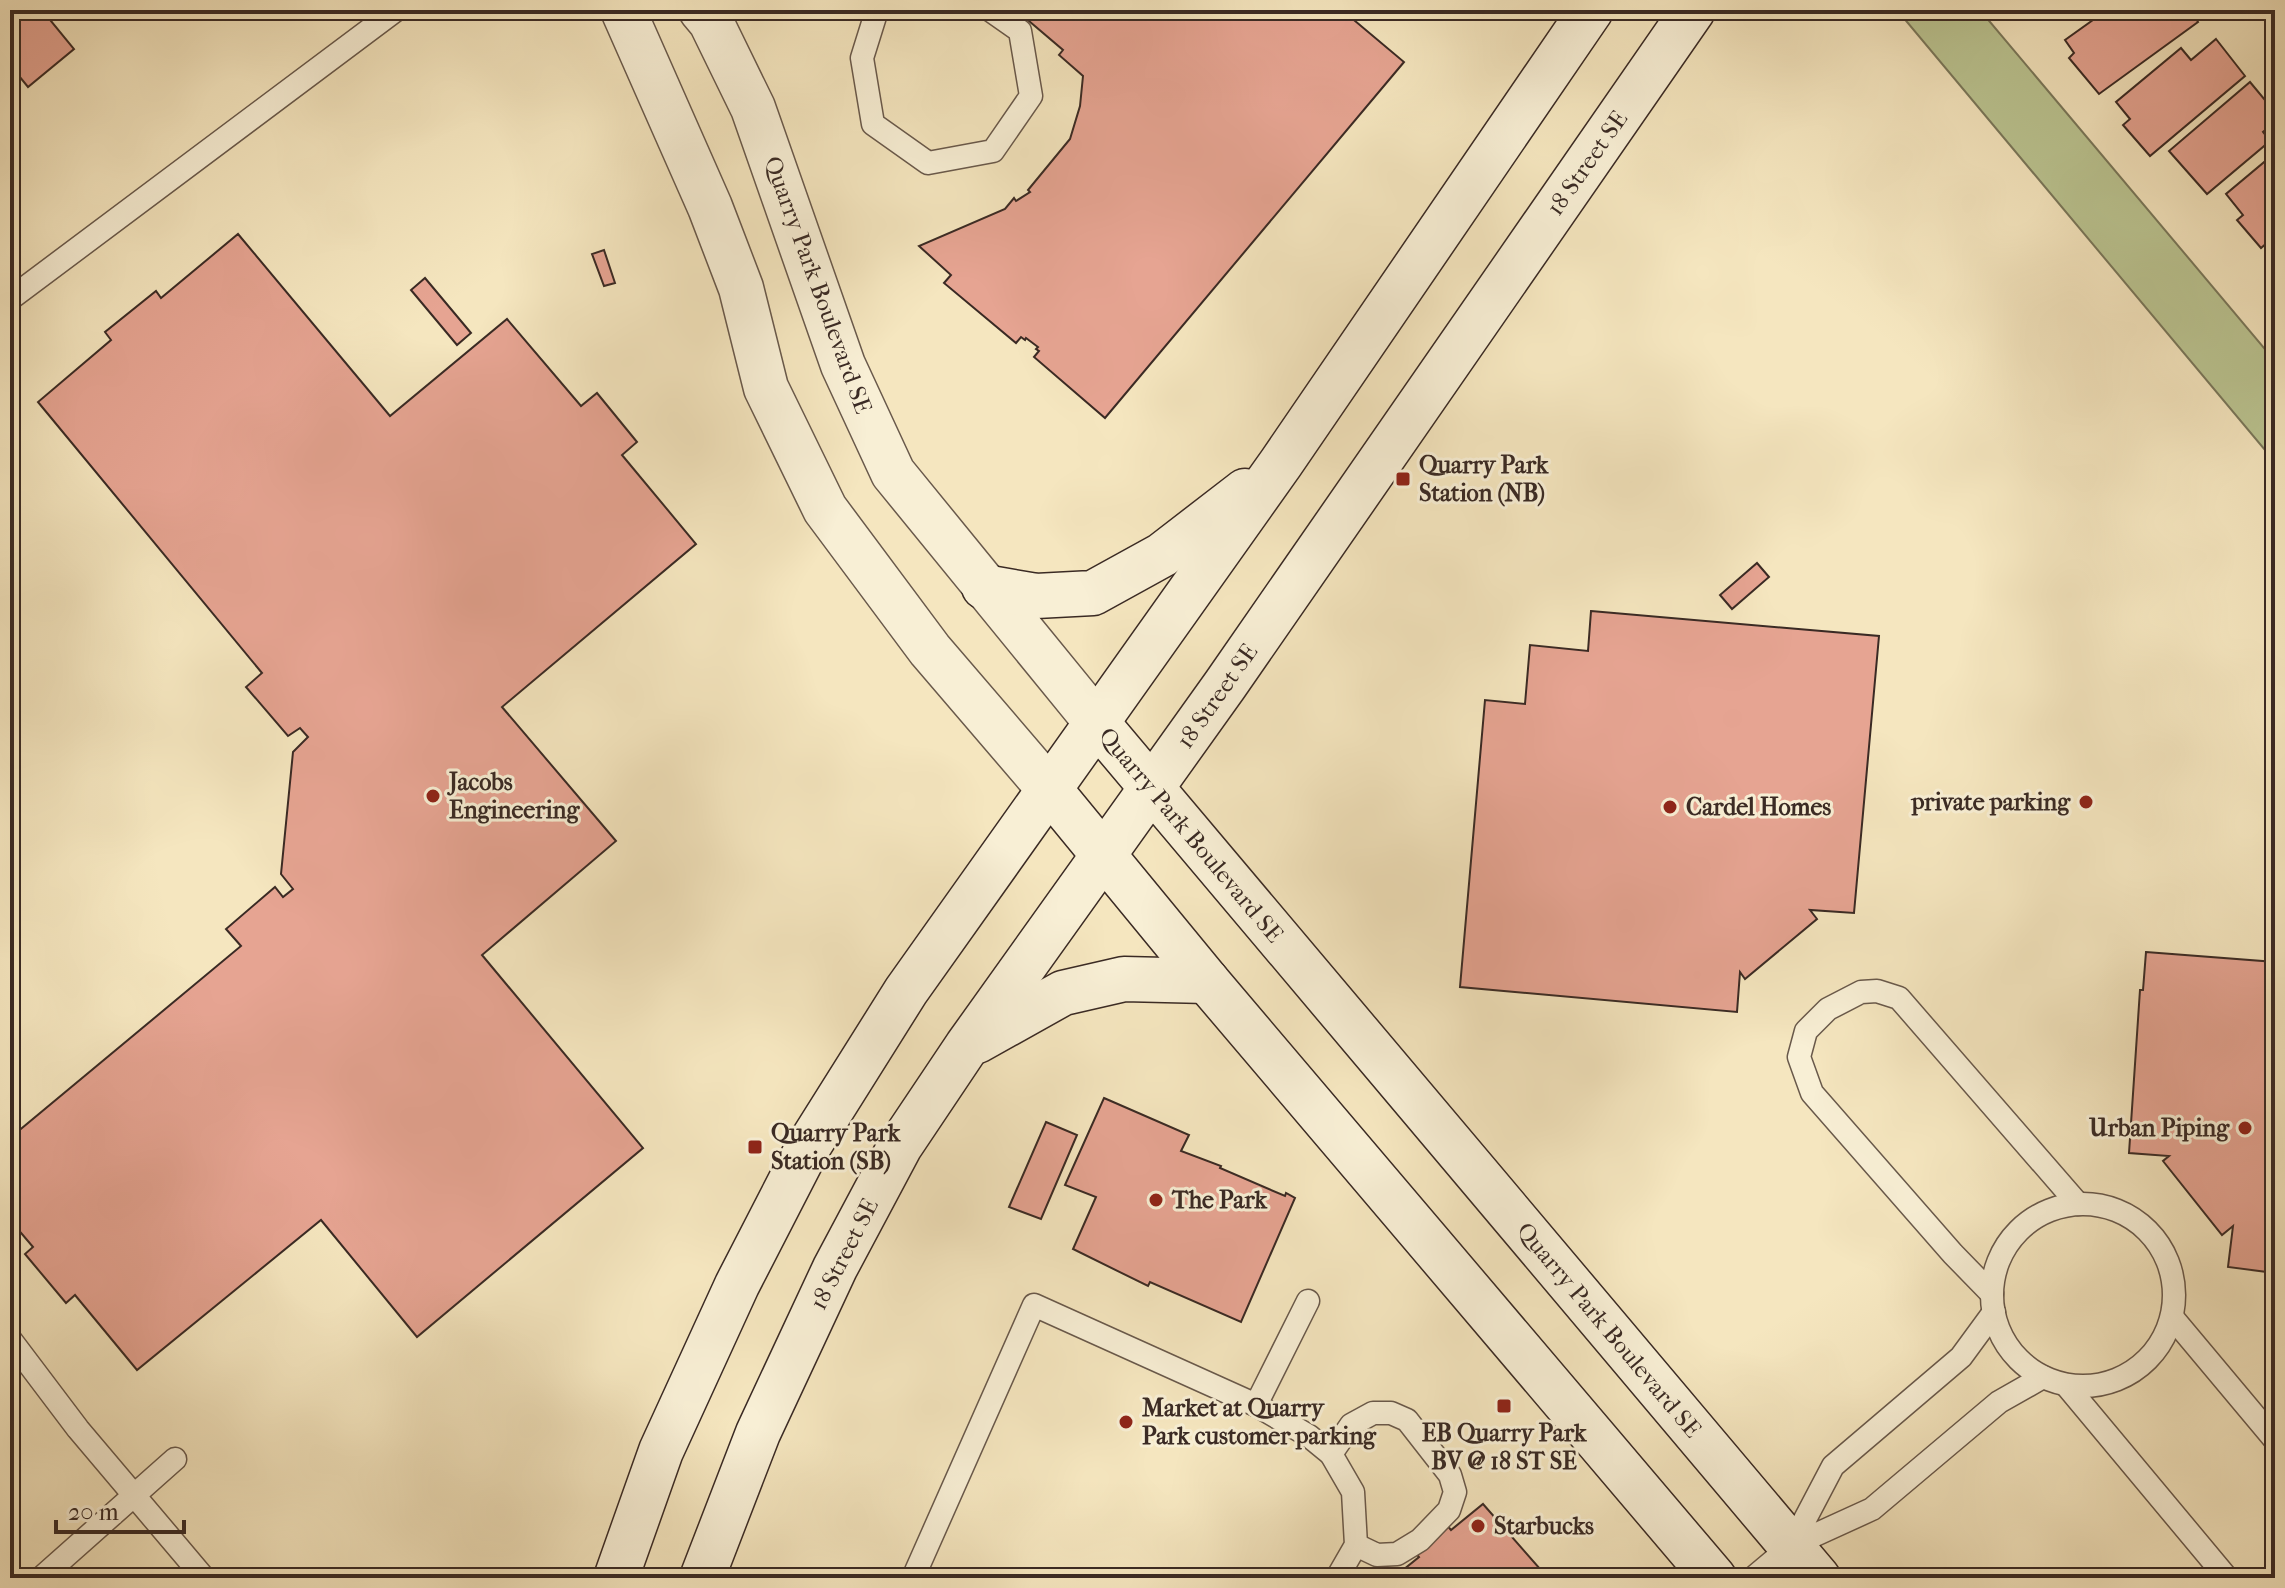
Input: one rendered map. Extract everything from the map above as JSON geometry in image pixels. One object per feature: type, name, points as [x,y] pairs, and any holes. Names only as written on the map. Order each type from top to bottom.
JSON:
[{"type":"main road","points":[[623,10],[716,220],[741,288],[766,388],[825,509],[930,650],[1714,1578]]},
{"type":"main road","name":"Quarry Park Boulevard SE","points":[[701,10],[711,22],[753,108],[843,365],[893,473],[1151,789],[1804,1562]]},
{"type":"main road","points":[[616,1578],[661,1451],[737,1285],[808,1147],[906,991],[1281,463],[1591,10]]},
{"type":"main road","name":"18 Street SE","points":[[702,1578],[758,1433],[835,1268],[900,1146],[1693,10]]},
{"type":"main road","points":[[984,587],[1036,596],[1093,593],[1162,555],[1281,463]]},
{"type":"main road","points":[[967,1046],[1063,993],[1124,979],[1207,981]]},
{"type":"lane","points":[[10,299],[396,10]]},
{"type":"lane","points":[[877,10],[862,58],[873,124],[928,163],[993,151],[1031,96],[1020,31],[990,10]]},
{"type":"lane","points":[[1993,1303],[1812,1093],[1799,1057],[1806,1031],[1828,1009],[1861,992],[1877,991],[1899,998],[2078,1204]]},
{"type":"lane","points":[[2078,1204],[2106,1207],[2132,1218],[2153,1237],[2168,1261],[2174,1289],[2172,1317],[2164,1339],[2150,1357],[2133,1372],[2112,1382],[2089,1386],[2066,1385],[2043,1377],[2020,1361],[2003,1339],[1993,1303],[1996,1267],[2009,1243],[2027,1223],[2051,1210],[2078,1204]]},
{"type":"lane","points":[[1256,1405],[1308,1301]]},
{"type":"lane","points":[[1804,1562],[1833,1466],[1961,1357],[1993,1303]]},
{"type":"lane","points":[[913,1578],[1034,1305],[1256,1405],[1309,1436],[1331,1454],[1353,1492],[1356,1545],[1337,1578]]},
{"type":"lane","points":[[2172,1317],[2275,1440]]},
{"type":"lane","points":[[10,1339],[78,1429],[204,1578]]},
{"type":"lane","points":[[1753,1578],[1804,1562],[1999,1402],[2043,1377]]},
{"type":"lane","points":[[2066,1385],[2227,1578]]},
{"type":"lane","points":[[1331,1454],[1351,1425],[1373,1413],[1391,1413],[1407,1420],[1450,1475],[1455,1492],[1449,1510],[1420,1540],[1397,1554],[1377,1555],[1356,1545]]},
{"type":"lane","points":[[41,1578],[175,1459]]},
{"type":"green space","points":[[1897,10],[1980,10],[2275,361],[2275,462]]},
{"type":"building","points":[[10,10],[42,10],[74,49],[28,87],[10,65]]},
{"type":"building","points":[[1016,10],[1342,10],[1404,62],[1105,418],[1034,357],[1039,351],[1036,349],[1038,347],[1021,337],[1016,343],[944,283],[951,275],[919,246],[1005,209],[1014,198],[1016,201],[1030,192],[1028,190],[1070,139],[1080,106],[1083,76],[1059,55],[1063,50]]},
{"type":"building","points":[[2107,10],[2190,10],[2198,22],[2099,94],[2069,58],[2074,53],[2065,40]]},
{"type":"building","points":[[2216,39],[2245,76],[2150,156],[2123,125],[2130,119],[2116,102],[2181,48],[2191,60]]},
{"type":"building","points":[[2250,82],[2275,112],[2275,122],[2263,132],[2270,141],[2207,194],[2169,151]]},
{"type":"building","points":[[2275,153],[2275,236],[2261,248],[2237,220],[2243,215],[2226,194]]},
{"type":"building","name":"Jacobs Engineering","points":[[238,234],[390,416],[507,319],[581,406],[597,393],[637,442],[622,455],[696,544],[502,707],[616,841],[482,955],[643,1148],[417,1337],[321,1220],[137,1370],[75,1295],[66,1303],[25,1254],[33,1247],[10,1220],[10,1138],[241,946],[226,929],[275,887],[283,897],[293,889],[281,874],[293,752],[308,737],[300,728],[288,736],[246,687],[262,673],[38,402],[111,340],[105,332],[156,291],[161,298]]},
{"type":"building","points":[[604,250],[615,283],[604,286],[592,254]]},
{"type":"building","points":[[425,278],[471,333],[457,345],[411,290]]},
{"type":"building","points":[[1757,563],[1769,577],[1732,609],[1720,595]]},
{"type":"building","name":"Cardel Homes","points":[[1591,611],[1879,636],[1854,913],[1810,910],[1817,919],[1745,979],[1740,972],[1737,1012],[1460,987],[1485,700],[1525,704],[1530,645],[1588,651]]},
{"type":"building","points":[[2146,952],[2275,962],[2275,1273],[2228,1267],[2233,1226],[2222,1235],[2163,1161],[2169,1156],[2129,1153],[2140,990],[2143,990]]},
{"type":"building","points":[[1104,1098],[1189,1135],[1181,1151],[1295,1198],[1241,1322],[1150,1282],[1148,1286],[1073,1249],[1096,1197],[1065,1185]]},
{"type":"building","points":[[1046,1122],[1077,1135],[1041,1219],[1009,1207]]},
{"type":"building","points":[[1483,1504],[1548,1578],[1393,1578],[1419,1557],[1414,1551],[1446,1524],[1451,1530]]},
{"type":"place","name":"Quarry Park Station (NB)","points":[[1403,479]]},
{"type":"place","name":"Jacobs Engineering","points":[[433,796]]},
{"type":"place","name":"private parking","points":[[2086,802]]},
{"type":"place","name":"Cardel Homes","points":[[1670,807]]},
{"type":"place","name":"Urban Piping","points":[[2245,1128]]},
{"type":"place","name":"Quarry Park Station (SB)","points":[[755,1147]]},
{"type":"place","name":"The Park","points":[[1156,1200]]},
{"type":"place","name":"EB Quarry Park BV @ 18 ST SE","points":[[1504,1406]]},
{"type":"place","name":"Market at Quarry Park customer parking","points":[[1126,1422]]},
{"type":"place","name":"Starbucks","points":[[1478,1526]]}]
